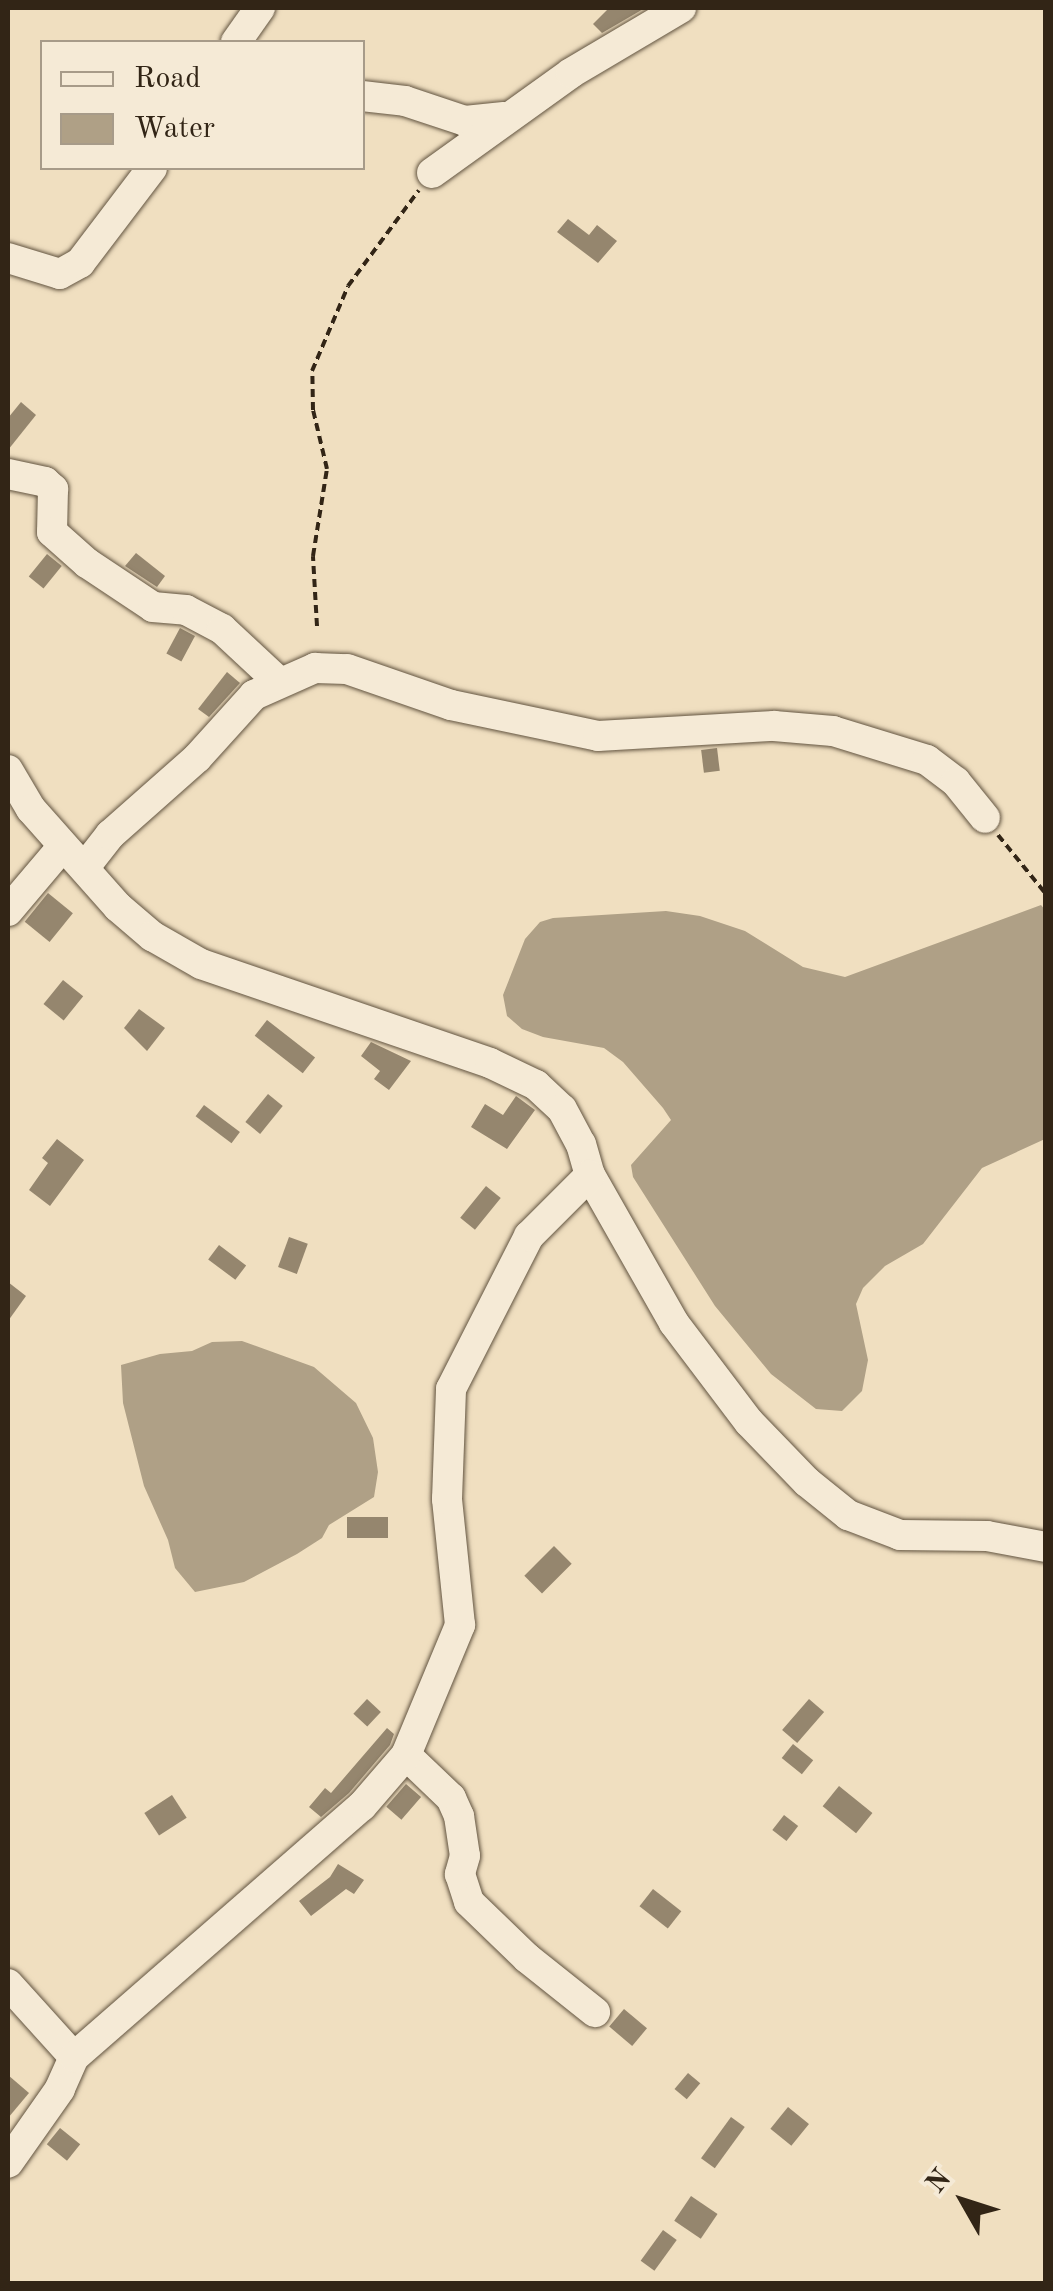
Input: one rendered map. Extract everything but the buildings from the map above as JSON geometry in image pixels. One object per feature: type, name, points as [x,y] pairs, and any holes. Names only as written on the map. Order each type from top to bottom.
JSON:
[{"type":"street","points":[[237,40],[260,8]]},
{"type":"street","points":[[432,173],[508,117],[681,8]]},
{"type":"street","points":[[365,96],[405,102],[465,121],[508,117]]},
{"type":"street","points":[[8,258],[60,274],[80,263],[150,170]]},
{"type":"street","points":[[8,474],[45,482],[53,488],[52,532],[87,564],[153,606],[186,610],[222,629],[278,681]]},
{"type":"street","points":[[8,911],[74,856],[110,835],[197,758],[254,695],[278,681],[315,668],[347,669],[451,705],[598,736],[774,726],[834,731],[927,760],[956,782],[985,818]]},
{"type":"street","points":[[8,770],[31,809],[118,907],[152,936],[200,964],[490,1063],[536,1084],[562,1109],[582,1144],[590,1175],[674,1323],[749,1422],[807,1482],[848,1515],[900,1535],[987,1536],[1046,1546]]},
{"type":"street","points":[[8,2163],[60,2089],[74,2057],[362,1806],[406,1755],[460,1625],[447,1499],[451,1389],[529,1236],[590,1175]]},
{"type":"street","points":[[406,1755],[451,1798],[459,1816],[465,1856],[460,1874],[469,1902],[527,1958],[594,2012]]},
{"type":"street","points":[[8,1984],[74,2057]]},
{"type":"path","points":[[316,626],[313,556],[327,469],[314,410],[312,371],[348,286],[432,173]]},
{"type":"path","points":[[985,818],[1046,894]]},
{"type":"water","points":[[1041,905],[1046,911],[1045,1139],[982,1168],[923,1244],[885,1266],[863,1288],[856,1304],[868,1360],[862,1391],[842,1411],[816,1409],[771,1374],[715,1306],[633,1177],[631,1165],[671,1120],[663,1108],[623,1062],[604,1048],[543,1037],[522,1029],[507,1016],[503,995],[525,939],[540,922],[553,918],[666,911],[700,916],[745,931],[803,967],[845,977]]},
{"type":"water","points":[[242,1341],[314,1367],[356,1403],[373,1438],[378,1472],[374,1497],[329,1525],[322,1538],[297,1554],[244,1582],[195,1592],[175,1568],[168,1540],[144,1486],[123,1403],[121,1365],[160,1354],[192,1351],[212,1342]]}]
